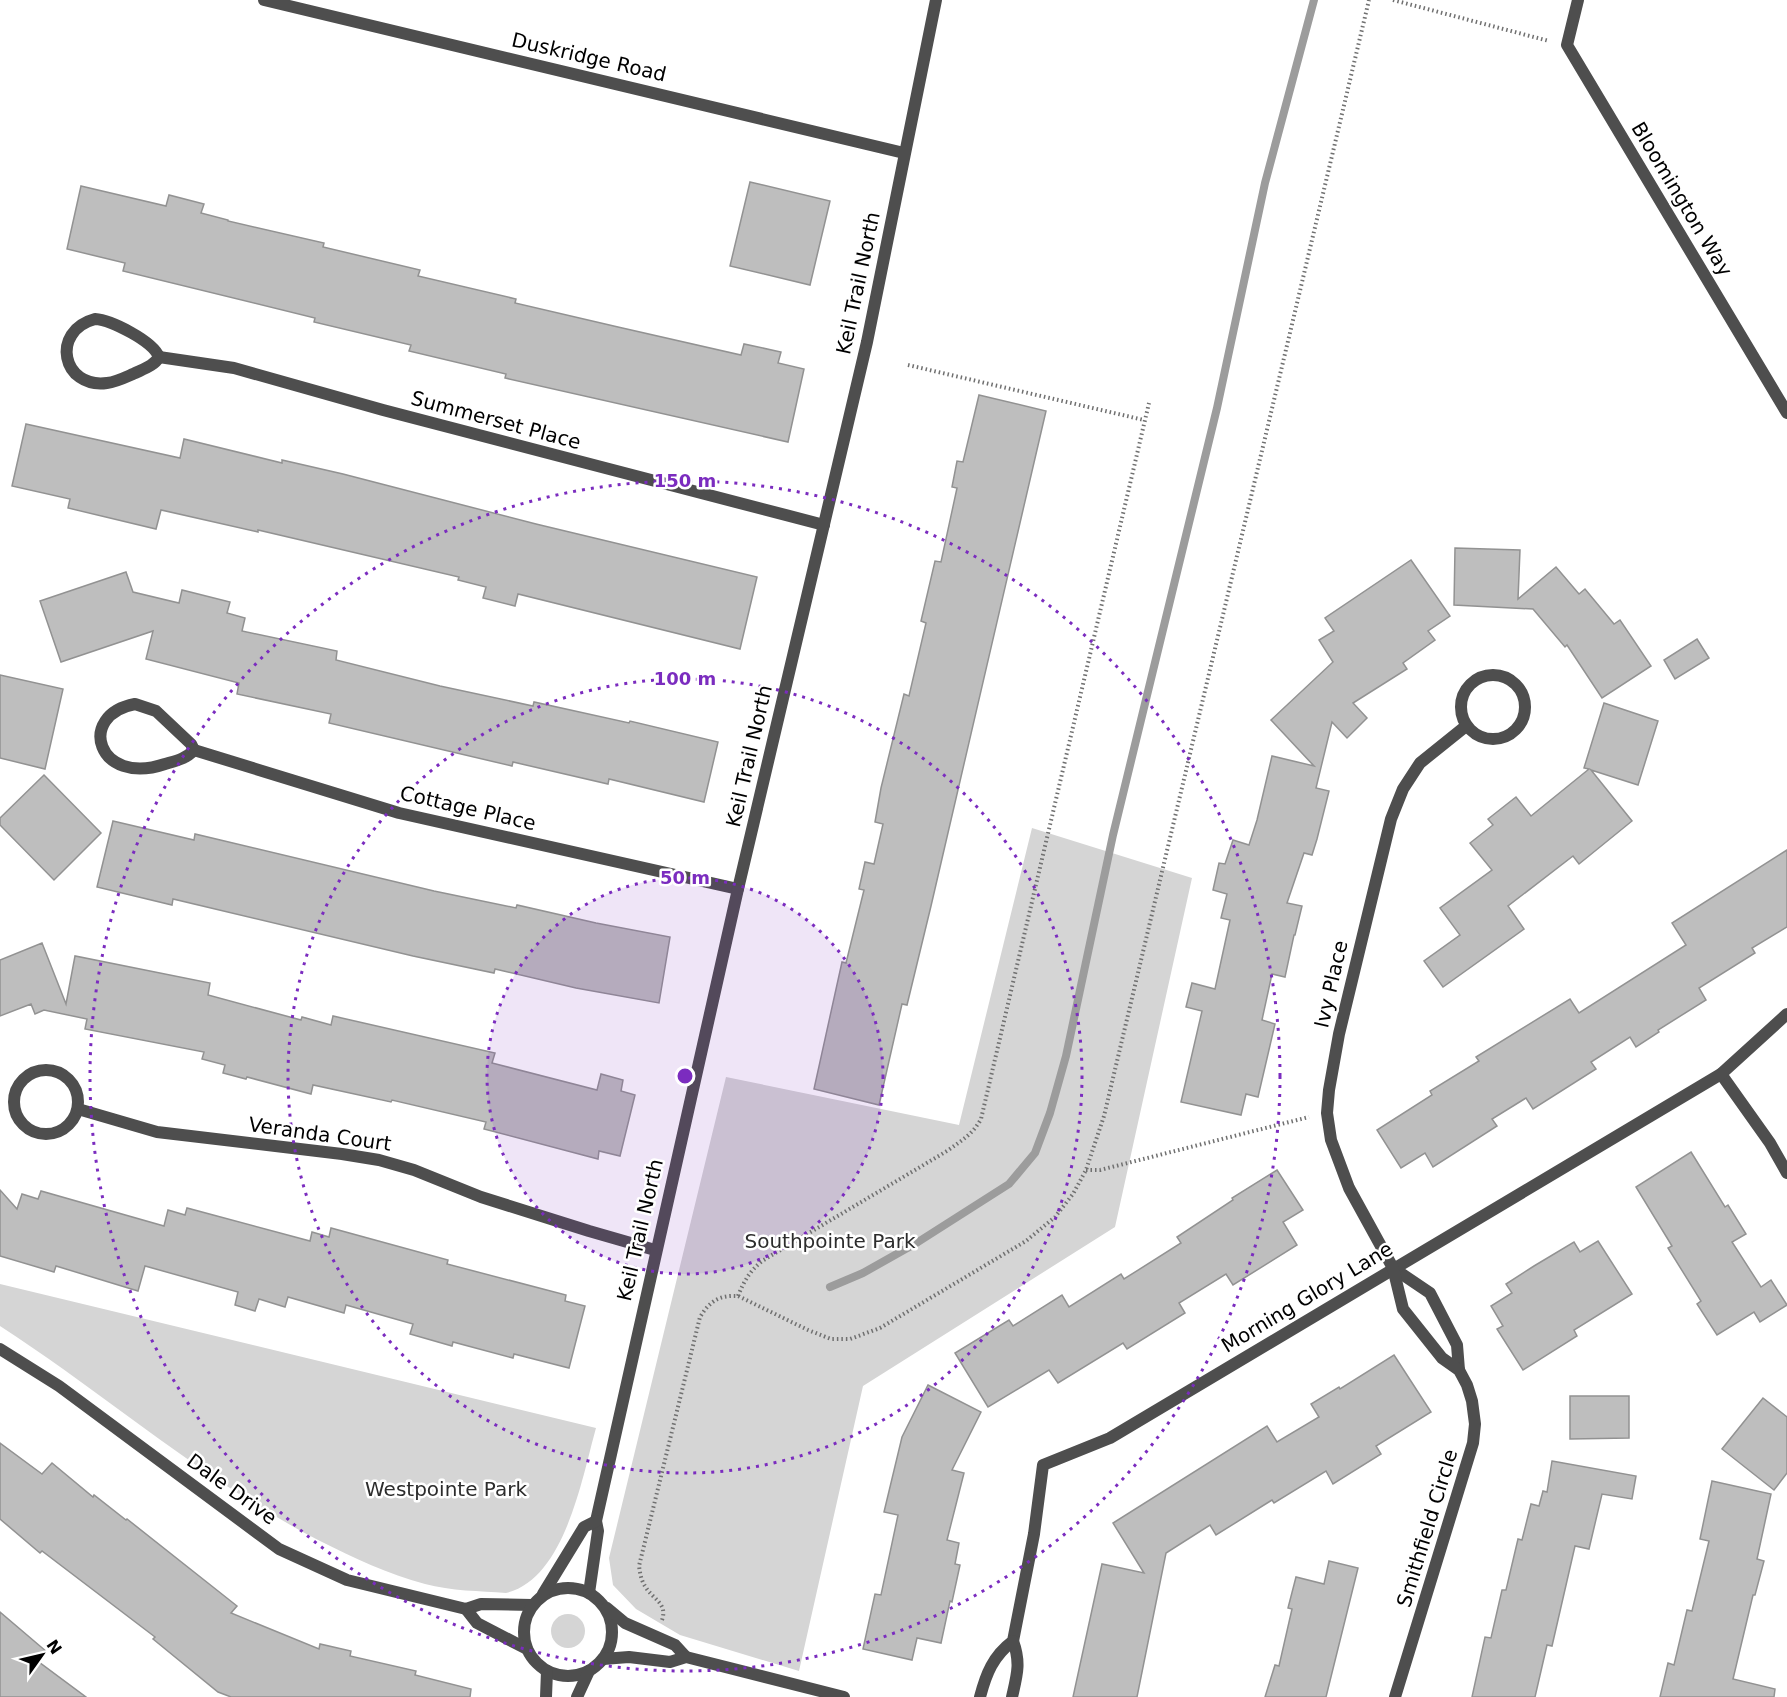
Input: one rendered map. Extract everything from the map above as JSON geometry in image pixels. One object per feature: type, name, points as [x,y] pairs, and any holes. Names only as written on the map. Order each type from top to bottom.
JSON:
[{"type":"street","name":"Duskridge Road","points":[[264,0],[904,153]]},
{"type":"street","name":"Keil Trail North","points":[[590,1593],[598,1531],[596,1521],[738,889],[867,342],[936,0]]},
{"type":"street","points":[[1567,45],[1578,0]]},
{"type":"street","name":"Bloomington Way","points":[[1567,45],[1787,413]]},
{"type":"street","points":[[95,319],[106,320],[148,344],[156,350],[159,357],[155,363],[114,382],[94,383],[77,375],[70,367],[66,348],[75,328],[95,319]]},
{"type":"street","name":"Summerset Place","points":[[159,357],[234,368],[451,428],[824,525]]},
{"type":"street","points":[[1482,676],[1502,676],[1511,680],[1518,687],[1523,696],[1524,717],[1520,726],[1512,734],[1493,740],[1473,734],[1466,726],[1462,717],[1462,698],[1473,681],[1482,676]]},
{"type":"street","points":[[135,704],[145,706],[156,711],[191,744],[194,750],[188,756],[156,767],[134,770],[115,763],[108,756],[103,748],[102,728],[107,718],[115,710],[135,704]]},
{"type":"street","name":"Ivy Place","points":[[1393,1268],[1346,1180],[1332,1140],[1328,1113],[1329,1090],[1339,1034],[1390,819],[1403,789],[1420,763],[1466,726]]},
{"type":"street","name":"Cottage Place","points":[[194,750],[399,813],[738,889]]},
{"type":"street","name":"Morning Glory Lane","points":[[980,1697],[993,1661],[1012,1641],[1035,1534],[1043,1465],[1110,1438],[1720,1074],[1787,1014]]},
{"type":"street","points":[[43,1070],[53,1071],[63,1074],[76,1089],[78,1110],[74,1120],[66,1128],[56,1133],[35,1132],[18,1118],[15,1096],[24,1079],[33,1073],[43,1070]]},
{"type":"street","points":[[1720,1074],[1770,1143],[1787,1173]]},
{"type":"street","name":"Veranda Court","points":[[78,1110],[157,1132],[379,1160],[414,1170],[481,1197],[656,1250]]},
{"type":"street","name":"Smithfield Circle","points":[[1393,1268],[1403,1310],[1442,1358],[1459,1370]]},
{"type":"street","name":"Smithfield Circle","points":[[1393,1268],[1430,1293],[1457,1345],[1459,1370],[1472,1401],[1475,1424],[1473,1443],[1395,1697]]},
{"type":"street","name":"Dale Drive","points":[[0,1349],[59,1386],[279,1549],[347,1580],[466,1609],[482,1604],[532,1605]]},
{"type":"street","points":[[596,1521],[584,1527],[543,1594],[532,1605],[526,1619],[524,1634],[527,1649],[535,1662],[547,1671],[561,1676],[575,1676],[589,1671],[603,1659],[610,1647],[613,1633],[610,1618],[604,1606]]},
{"type":"street","points":[[543,1594],[566,1587],[590,1593],[626,1623],[675,1645],[686,1657]]},
{"type":"street","name":"Dale Drive","points":[[466,1609],[477,1623],[527,1649]]},
{"type":"street","points":[[1012,1641],[1018,1657],[1018,1673],[1012,1697]]},
{"type":"street","points":[[603,1659],[629,1657],[670,1662],[686,1657],[844,1697]]},
{"type":"street","points":[[546,1697],[547,1671]]},
{"type":"street","points":[[577,1697],[589,1671]]},
{"type":"path","points":[[660,1623],[663,1609],[660,1602],[644,1585],[639,1566],[700,1317],[707,1306],[715,1299],[726,1295],[738,1296],[824,1336],[840,1340],[860,1336],[897,1319],[1026,1241],[1065,1206],[1086,1170],[1106,1105],[1369,0]]},
{"type":"path","points":[[1393,0],[1567,45]]},
{"type":"path","points":[[908,365],[1144,420]]},
{"type":"path","points":[[738,1296],[752,1269],[762,1261],[947,1151],[968,1137],[981,1119],[1149,403]]},
{"type":"path","points":[[1086,1170],[1100,1170],[1328,1113]]},
{"type":"green space","name":"Southpointe Park","points":[[1032,828],[1192,878],[1115,1227],[863,1386],[799,1671],[680,1635],[636,1609],[613,1585],[609,1558],[726,1077],[959,1125]]},
{"type":"green space","name":"Westpointe Park","points":[[0,1284],[596,1428],[568,1524],[557,1548],[543,1568],[526,1584],[506,1593],[435,1586],[371,1565],[320,1541],[237,1492],[0,1326]]},
{"type":"green space","points":[[568,1614],[580,1619],[585,1631],[580,1643],[568,1648],[556,1643],[551,1631],[556,1619]]},
{"type":"building","points":[[750,182],[830,201],[810,285],[730,266]]},
{"type":"building","points":[[81,186],[166,206],[169,195],[204,204],[201,213],[324,243],[323,247],[420,270],[418,276],[516,299],[515,303],[741,355],[744,344],[781,352],[778,363],[804,369],[788,442],[505,378],[506,374],[409,351],[411,345],[314,322],[315,318],[123,271],[125,263],[67,249]]},
{"type":"building","points":[[979,395],[1046,411],[931,906],[907,1005],[902,1004],[879,1105],[814,1089],[842,962],[846,963],[864,890],[859,889],[865,862],[874,864],[883,824],[875,822],[881,788],[904,694],[909,696],[926,623],[921,621],[935,561],[941,562],[957,488],[952,487],[957,461],[963,462]]},
{"type":"building","points":[[26,424],[180,458],[184,439],[282,463],[282,460],[343,474],[536,524],[757,577],[740,649],[518,594],[515,606],[483,598],[486,587],[458,580],[459,577],[258,530],[258,532],[161,510],[156,529],[68,508],[70,499],[12,486]]},
{"type":"building","points":[[1455,548],[1520,550],[1518,599],[1556,567],[1579,594],[1585,589],[1614,624],[1620,620],[1651,666],[1602,698],[1567,645],[1565,647],[1533,609],[1454,605]]},
{"type":"building","points":[[1411,560],[1450,616],[1428,631],[1435,640],[1403,663],[1407,669],[1353,703],[1367,718],[1347,738],[1332,722],[1316,788],[1329,791],[1312,855],[1304,853],[1287,903],[1302,906],[1285,977],[1272,974],[1262,1020],[1275,1024],[1258,1097],[1246,1094],[1241,1115],[1181,1102],[1202,1011],[1186,1007],[1192,983],[1215,989],[1230,920],[1221,918],[1227,894],[1213,890],[1219,863],[1225,864],[1233,840],[1249,845],[1272,756],[1314,766],[1271,720],[1333,662],[1319,640],[1334,631],[1325,618]]},
{"type":"building","points":[[126,572],[133,592],[179,603],[182,590],[230,602],[227,613],[245,618],[242,631],[337,651],[336,660],[533,706],[534,702],[629,723],[630,721],[718,742],[704,802],[609,779],[608,784],[513,762],[512,766],[329,723],[331,714],[237,694],[239,683],[146,659],[153,631],[61,662],[40,601]]},
{"type":"building","points":[[1697,639],[1709,658],[1675,679],[1664,660]]},
{"type":"building","points":[[0,675],[63,689],[45,769],[0,758]]},
{"type":"building","points":[[1604,703],[1658,721],[1638,785],[1591,770],[1632,821],[1579,864],[1573,856],[1508,906],[1524,929],[1443,987],[1424,961],[1460,935],[1440,908],[1492,870],[1470,843],[1493,825],[1488,819],[1516,797],[1531,816],[1589,769],[1584,768]]},
{"type":"building","points":[[44,775],[101,833],[54,880],[0,825],[0,818]]},
{"type":"building","points":[[113,821],[194,840],[195,834],[434,891],[516,908],[517,905],[670,937],[659,1003],[576,988],[495,969],[494,973],[173,899],[172,905],[97,887]]},
{"type":"building","points":[[1787,850],[1787,927],[1752,948],[1755,953],[1699,988],[1706,1000],[1658,1030],[1659,1032],[1636,1047],[1630,1037],[1591,1062],[1596,1069],[1533,1109],[1526,1098],[1492,1119],[1497,1126],[1433,1167],[1425,1153],[1401,1168],[1377,1130],[1432,1095],[1430,1091],[1479,1061],[1476,1057],[1570,999],[1579,1013],[1686,945],[1672,923]]},
{"type":"building","points":[[42,943],[66,1004],[75,956],[210,983],[208,995],[301,1020],[302,1017],[331,1025],[333,1016],[495,1053],[492,1063],[597,1090],[601,1074],[623,1080],[621,1091],[635,1095],[620,1156],[599,1151],[598,1159],[484,1129],[486,1122],[392,1100],[391,1102],[313,1085],[311,1094],[247,1077],[246,1079],[223,1073],[225,1065],[202,1059],[204,1052],[85,1029],[87,1019],[44,1010],[35,1014],[31,1004],[0,1016],[0,960]]},
{"type":"building","points":[[1691,1152],[1725,1207],[1728,1205],[1746,1234],[1732,1242],[1761,1287],[1771,1280],[1787,1305],[1760,1322],[1754,1312],[1717,1335],[1697,1304],[1701,1301],[1668,1248],[1672,1246],[1636,1187]]},
{"type":"building","points":[[1277,1170],[1303,1210],[1283,1222],[1297,1245],[1233,1285],[1226,1274],[1179,1303],[1185,1313],[1127,1349],[1123,1343],[1058,1383],[1049,1370],[988,1407],[955,1353],[1009,1320],[1013,1326],[1062,1295],[1069,1307],[1121,1274],[1124,1279],[1181,1243],[1177,1237]]},
{"type":"building","points":[[0,1190],[17,1209],[22,1194],[38,1199],[41,1191],[164,1226],[168,1210],[185,1215],[187,1208],[310,1241],[312,1232],[329,1237],[331,1228],[448,1260],[447,1264],[566,1295],[565,1301],[585,1306],[569,1368],[514,1354],[513,1358],[453,1342],[452,1346],[410,1334],[413,1324],[346,1305],[344,1313],[288,1297],[285,1307],[259,1299],[255,1311],[235,1305],[238,1292],[145,1266],[138,1291],[56,1266],[54,1272],[0,1256]]},
{"type":"building","points":[[1598,1241],[1632,1294],[1574,1330],[1577,1336],[1523,1370],[1497,1329],[1503,1326],[1491,1306],[1512,1293],[1506,1284],[1534,1266],[1574,1242],[1580,1252]]},
{"type":"building","points":[[1394,1355],[1431,1412],[1376,1446],[1381,1454],[1333,1484],[1326,1471],[1274,1503],[1272,1500],[1216,1535],[1210,1525],[1166,1553],[1137,1697],[1073,1697],[1102,1564],[1144,1573],[1113,1523],[1267,1426],[1277,1442],[1319,1417],[1311,1404],[1339,1387],[1340,1389]]},
{"type":"building","points":[[928,1385],[981,1412],[952,1470],[964,1473],[947,1540],[959,1543],[955,1564],[960,1565],[941,1643],[917,1638],[912,1660],[863,1649],[875,1594],[881,1595],[898,1515],[884,1512],[902,1437]]},
{"type":"building","points":[[1570,1396],[1629,1396],[1629,1438],[1570,1439]]},
{"type":"building","points":[[1763,1398],[1787,1417],[1787,1473],[1774,1490],[1722,1449]]},
{"type":"building","points":[[0,1443],[42,1474],[52,1463],[93,1497],[94,1495],[127,1519],[237,1606],[231,1613],[319,1649],[320,1644],[351,1651],[350,1656],[416,1671],[415,1675],[471,1689],[470,1697],[231,1697],[218,1692],[153,1639],[155,1637],[42,1551],[40,1553],[0,1519]]},
{"type":"building","points":[[1552,1461],[1636,1476],[1632,1499],[1602,1494],[1589,1549],[1575,1546],[1552,1646],[1547,1645],[1535,1697],[1472,1697],[1485,1637],[1491,1638],[1502,1590],[1506,1590],[1518,1539],[1522,1540],[1531,1504],[1539,1506],[1543,1491],[1547,1492]]},
{"type":"building","points":[[1712,1481],[1771,1494],[1757,1559],[1764,1561],[1755,1595],[1753,1595],[1733,1679],[1775,1689],[1774,1697],[1660,1697],[1668,1663],[1674,1665],[1687,1610],[1692,1611],[1709,1541],[1700,1539]]},
{"type":"building","points":[[1329,1561],[1358,1568],[1326,1697],[1265,1697],[1275,1665],[1279,1666],[1292,1609],[1288,1608],[1296,1577],[1324,1584]]},
{"type":"building","points":[[0,1612],[47,1652],[39,1662],[86,1697],[0,1697]]},
{"type":"waterway","points":[[830,1287],[863,1273],[918,1242],[1009,1184],[1035,1153],[1050,1113],[1066,1056],[1113,835],[1217,408],[1265,183],[1314,0]]}]
